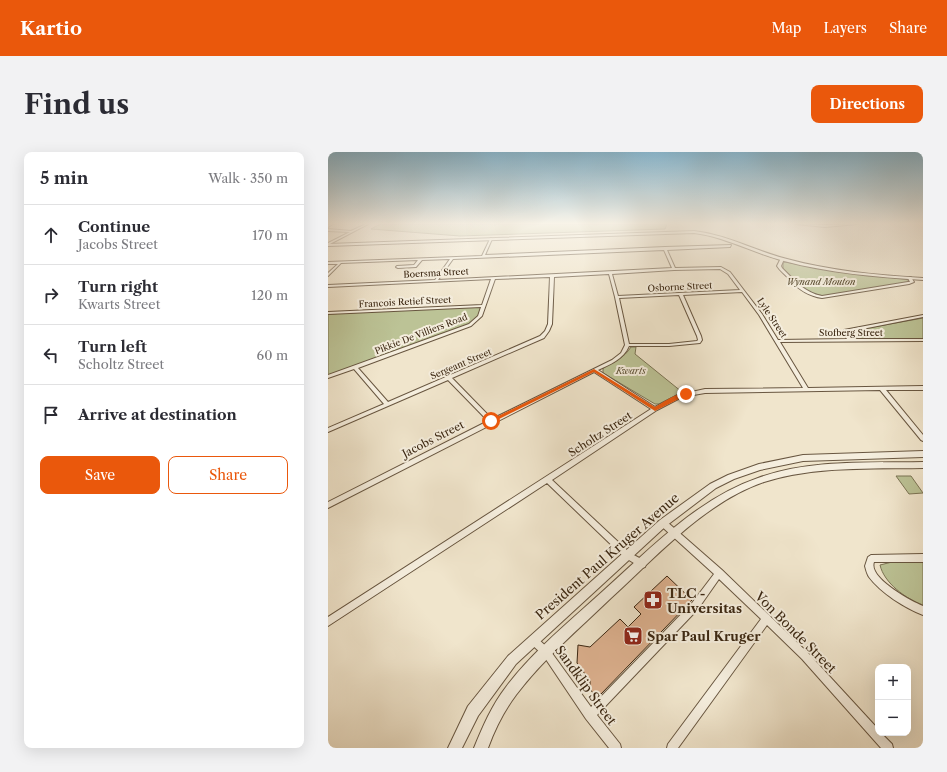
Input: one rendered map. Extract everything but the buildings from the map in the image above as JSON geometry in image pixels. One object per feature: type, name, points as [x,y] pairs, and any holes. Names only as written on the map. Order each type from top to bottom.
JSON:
[{"type":"street","points":[[483,256],[485,252]]},
{"type":"street","points":[[328,263],[578,252]]},
{"type":"street","points":[[667,252],[674,269]]},
{"type":"street","points":[[764,252],[782,259],[843,272],[923,279]]},
{"type":"street","points":[[436,281],[452,258]]},
{"type":"street","points":[[398,267],[415,266],[421,259]]},
{"type":"street","points":[[782,259],[780,263],[781,269],[804,291],[813,296],[822,296],[909,283],[912,282],[911,278]]},
{"type":"street","points":[[328,275],[341,262]]},
{"type":"street","name":"Boersma Street","points":[[328,286],[712,268]]},
{"type":"street","name":"Lyle Street","points":[[712,268],[721,268],[726,270],[743,291],[778,341],[806,390]]},
{"type":"street","points":[[610,273],[618,298],[626,345],[669,345],[698,342],[700,340],[699,336],[681,295]]},
{"type":"street","name":"Sergeant Street","points":[[328,430],[536,340],[545,334],[550,321],[552,276]]},
{"type":"street","name":"Pikkie De Villiers Road","points":[[328,377],[470,325],[480,316],[493,278]]},
{"type":"street","name":"Osborne Street","points":[[618,298],[743,291]]},
{"type":"street","name":"Francois Retief Street","points":[[328,313],[483,306]]},
{"type":"street","points":[[850,341],[845,331],[923,316]]},
{"type":"street","name":"Stofberg Street","points":[[778,341],[923,340]]},
{"type":"street","name":"Jacobs Street","points":[[328,505],[594,370],[620,356],[624,352],[626,345]]},
{"type":"street","points":[[355,367],[387,404]]},
{"type":"street","points":[[594,370],[655,410]]},
{"type":"street","points":[[449,378],[491,421]]},
{"type":"street","name":"Scholtz Street","points":[[328,622],[655,410],[680,396],[692,392],[923,388]]},
{"type":"street","points":[[882,389],[923,439]]},
{"type":"street","name":"President Paul Kruger Avenue","points":[[455,748],[473,710],[512,660],[627,554],[663,523],[693,500],[719,483],[759,466],[803,458],[923,454]]},
{"type":"street","points":[[771,464],[779,475]]},
{"type":"street","points":[[481,748],[491,722],[513,690],[546,652],[577,621],[676,533],[732,492],[750,484],[779,475],[805,470],[836,467],[923,465]]},
{"type":"street","points":[[548,480],[627,554],[642,564]]},
{"type":"street","name":"Von Bonde Street","points":[[663,523],[719,573],[805,656],[888,748]]},
{"type":"street","points":[[923,558],[872,559],[868,562],[868,566],[873,576],[878,581],[902,599],[923,611]]},
{"type":"street","points":[[590,715],[695,606],[719,573]]},
{"type":"street","points":[[672,748],[766,618]]},
{"type":"street","name":"Sandklip Street","points":[[533,640],[546,652],[590,715],[616,748]]},
{"type":"green space","name":"Wynand Mouton","points":[[785,262],[839,272],[905,279],[913,282],[826,296],[819,295],[807,290],[797,283],[783,268],[783,263]]},
{"type":"green space","points":[[483,306],[481,315],[472,324],[328,376],[328,314]]},
{"type":"green space","points":[[923,318],[923,339],[860,341],[848,336],[846,332]]},
{"type":"green space","name":"Kwarts","points":[[631,347],[636,347],[635,354],[682,392],[659,404],[655,404],[603,373],[603,368],[622,357]]},
{"type":"green space","points":[[896,476],[911,476],[923,493],[909,494]]},
{"type":"green space","points":[[892,562],[923,562],[923,605],[910,599],[897,590],[886,578],[880,565]]},
{"type":"place","name":"TLC - Universitas","points":[[653,600]]},
{"type":"place","name":"Spar Paul Kruger","points":[[633,636]]},
{"type":"route","points":[[491,421],[594,370],[655,410],[671,400],[686,394]]}]
